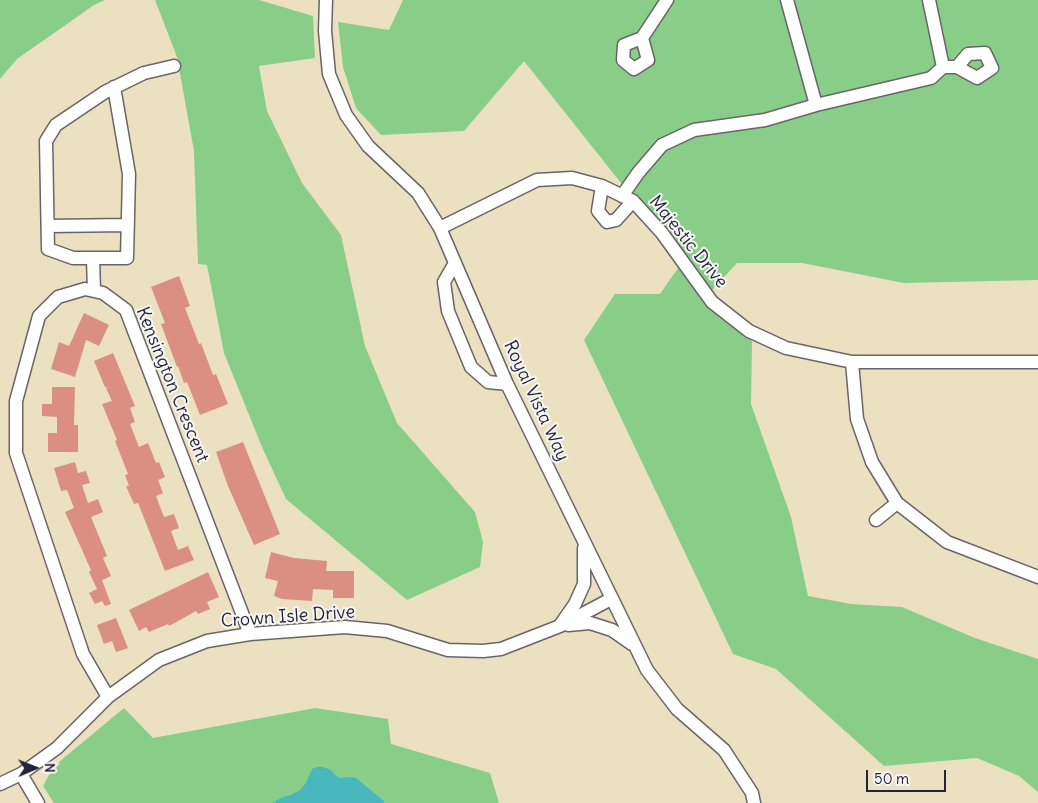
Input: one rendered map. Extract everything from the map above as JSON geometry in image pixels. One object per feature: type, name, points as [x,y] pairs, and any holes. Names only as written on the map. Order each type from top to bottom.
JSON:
[{"type":"street","name":"Royal Vista Way","points":[[326,0],[325,31],[329,74],[346,115],[368,146],[418,193],[440,228],[507,384],[646,670],[677,709],[724,750],[752,793],[754,803]]},
{"type":"street","points":[[642,38],[667,0]]},
{"type":"street","points":[[787,0],[816,105]]},
{"type":"street","points":[[929,0],[943,67]]},
{"type":"street","points":[[114,87],[128,174],[128,258],[73,258],[48,249],[46,141],[56,125],[105,92],[114,87],[144,73],[174,66]]},
{"type":"street","points":[[628,198],[638,173],[662,145],[694,130],[765,120],[816,105],[931,78],[943,67],[957,67]]},
{"type":"street","name":"Majestic Drive","points":[[440,228],[538,180],[572,178],[602,186],[628,198],[662,233],[712,302],[749,330],[786,348],[852,362],[1038,362]]},
{"type":"street","name":"Majestic Drive","points":[[602,186],[598,211],[607,222],[616,220],[628,198]]},
{"type":"street","points":[[48,226],[128,225]]},
{"type":"street","points":[[93,258],[94,291],[84,289],[58,297],[39,316],[16,401],[16,453],[83,654],[108,697]]},
{"type":"street","points":[[455,263],[444,282],[448,311],[471,367],[488,382],[507,384]]},
{"type":"street","name":"Kensington Crescent","points":[[94,291],[103,293],[126,310],[250,634]]},
{"type":"street","points":[[852,362],[857,419],[872,462],[897,503],[947,542],[1038,577]]},
{"type":"street","points":[[876,520],[897,503]]},
{"type":"street","points":[[560,626],[575,604],[584,584],[584,544]]},
{"type":"street","name":"Crown Isle Drive","points":[[0,784],[21,774],[57,748],[108,697],[159,660],[207,641],[250,634],[345,627],[387,631],[448,650],[483,651],[501,649],[560,626],[611,599]]},
{"type":"street","points":[[560,626],[590,623],[612,630],[634,646]]},
{"type":"street","points":[[21,774],[38,803]]},
{"type":"green space","points":[[0,0],[105,0],[94,5],[17,59],[0,79]]},
{"type":"green space","points":[[155,0],[259,0],[313,16],[315,58],[259,66],[267,111],[302,183],[341,235],[365,346],[397,423],[475,512],[483,542],[480,567],[407,600],[286,499],[262,447],[224,353],[207,265],[198,264],[194,151],[177,57]]},
{"type":"green space","points":[[403,0],[1038,0],[1038,280],[904,283],[802,263],[737,263],[702,301],[752,341],[751,404],[791,517],[808,596],[851,604],[902,607],[975,638],[1038,659],[1038,792],[1019,776],[977,758],[884,766],[776,669],[733,654],[584,340],[615,294],[660,294],[683,261],[524,61],[464,131],[381,135],[356,108],[343,67],[338,22],[389,30]]},
{"type":"green space","points":[[124,708],[153,738],[315,708],[388,719],[391,744],[490,773],[499,803],[54,803],[43,786],[54,766]]},
{"type":"water","points":[[317,767],[331,770],[340,778],[356,778],[384,803],[272,803],[300,790],[306,783],[312,769]]},
{"type":"building","points":[[179,276],[190,306],[185,308],[199,344],[201,343],[213,375],[216,374],[228,404],[200,415],[187,382],[184,383],[177,367],[161,324],[165,323],[151,287]]},
{"type":"building","points":[[84,313],[109,325],[99,346],[86,340],[75,377],[51,369],[59,342],[69,346]]},
{"type":"building","points":[[113,353],[135,406],[130,408],[135,422],[130,424],[139,447],[148,443],[156,463],[159,462],[165,477],[158,480],[163,493],[156,496],[164,517],[174,514],[179,528],[171,531],[178,550],[188,546],[194,560],[165,571],[138,503],[134,504],[126,486],[129,486],[125,475],[128,474],[115,441],[117,440],[102,404],[112,401],[106,388],[109,388],[105,387],[94,361]]},
{"type":"building","points":[[52,387],[75,387],[74,425],[78,425],[78,452],[48,452],[48,433],[57,433],[57,417],[42,416],[42,404],[52,404]]},
{"type":"building","points":[[243,442],[280,534],[254,545],[228,486],[216,452]]},
{"type":"building","points":[[75,462],[78,473],[86,471],[90,483],[82,485],[88,503],[98,499],[103,512],[91,517],[107,556],[103,558],[111,576],[102,580],[111,604],[105,606],[102,601],[95,604],[89,593],[97,589],[89,572],[91,570],[65,512],[74,508],[67,490],[61,491],[54,468]]},
{"type":"building","points":[[271,552],[294,558],[327,561],[326,571],[354,571],[354,598],[333,598],[333,590],[313,589],[312,601],[282,599],[274,596],[278,581],[265,578]]},
{"type":"building","points":[[208,572],[219,597],[207,602],[210,609],[198,614],[196,611],[169,626],[168,624],[149,632],[146,627],[139,631],[129,610]]},
{"type":"building","points":[[116,618],[128,648],[116,652],[112,641],[104,644],[97,625]]}]
